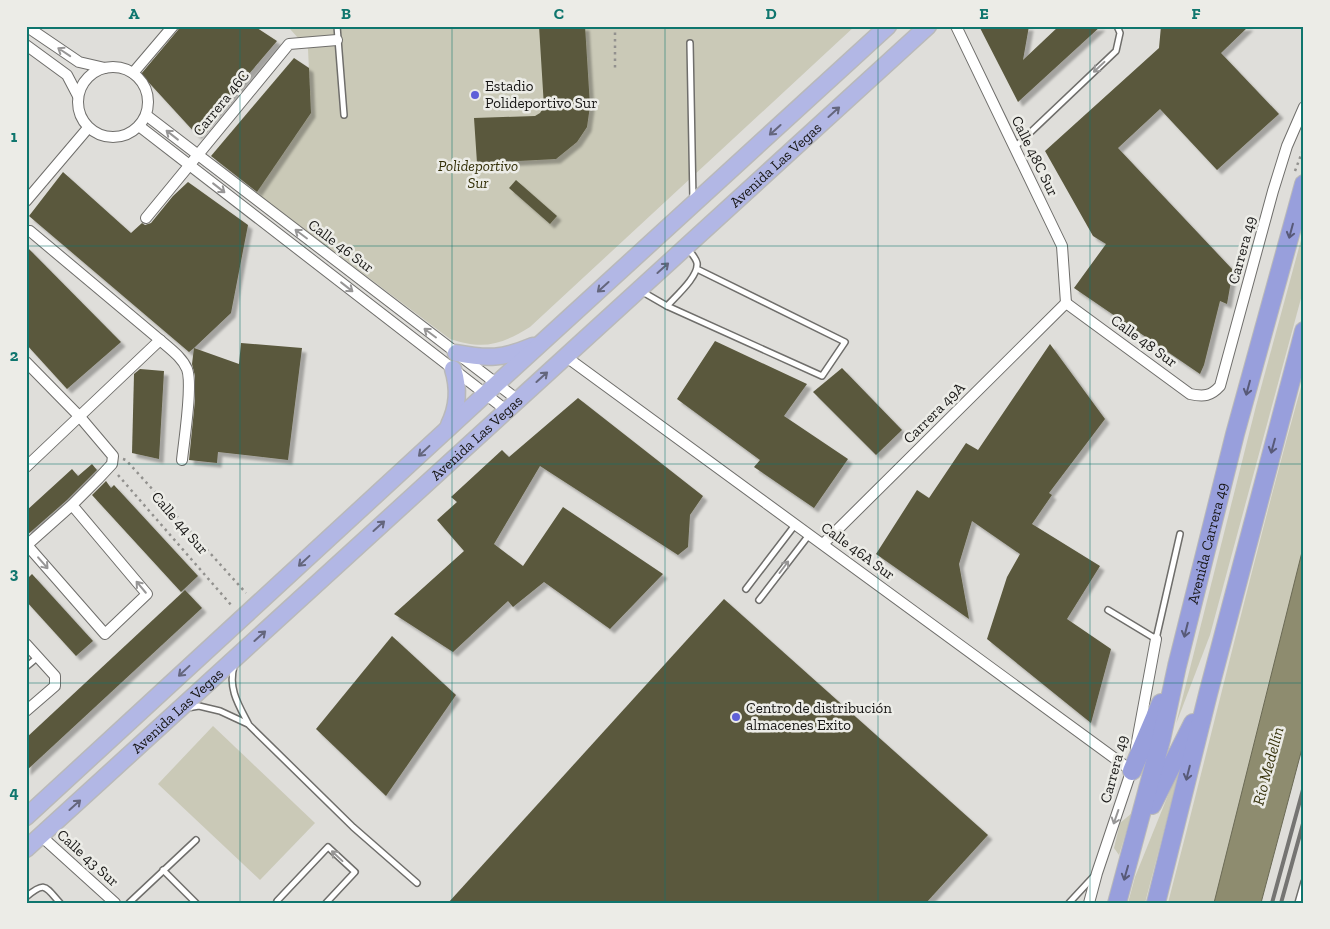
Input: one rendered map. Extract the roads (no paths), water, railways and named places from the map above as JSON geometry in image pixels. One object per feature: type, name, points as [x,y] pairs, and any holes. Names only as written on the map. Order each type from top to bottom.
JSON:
[{"type":"highway","name":"Avenida Carrera 49","points":[[1117,903],[1161,740],[1177,666],[1235,434],[1304,184]]},
{"type":"highway","points":[[1156,903],[1208,694],[1304,331]]},
{"type":"highway","points":[[1132,771],[1177,666]]},
{"type":"highway","points":[[1136,838],[1208,694]]},
{"type":"main road","name":"Avenida Las Vegas","points":[[28,813],[888,26]]},
{"type":"main road","name":"Avenida Las Vegas","points":[[26,850],[928,26]]},
{"type":"main road","points":[[456,353],[481,358],[492,358],[519,352],[544,341]]},
{"type":"main road","points":[[446,430],[452,418],[456,399],[453,369]]},
{"type":"street","points":[[26,26],[79,62],[106,68]]},
{"type":"street","points":[[133,73],[173,26]]},
{"type":"street","name":"Calle 48C Sur","points":[[956,26],[1062,246],[1066,304]]},
{"type":"street","name":"Carrera 46C","points":[[146,218],[289,44],[337,40]]},
{"type":"street","points":[[26,45],[67,75],[78,96]]},
{"type":"street","points":[[115,67],[133,73],[145,88],[148,97],[146,115],[139,126],[132,132],[114,138],[96,133],[88,128],[79,113],[77,105],[78,96],[85,81],[98,71],[106,68],[115,67]]},
{"type":"street","name":"Carrera 49","points":[[1206,396],[1214,393],[1220,386],[1287,146],[1304,106]]},
{"type":"street","name":"Calle 46 Sur","points":[[146,115],[456,353],[491,389],[512,405]]},
{"type":"street","name":"Calle 46 Sur","points":[[139,126],[453,369],[491,389],[512,405]]},
{"type":"street","points":[[26,201],[88,128]]},
{"type":"street","points":[[30,230],[182,359],[187,370],[189,383],[182,460]]},
{"type":"street","name":"Calle 48 Sur","points":[[1066,304],[1190,394],[1206,396]]},
{"type":"street","name":"Carrera 49A","points":[[823,544],[1066,304]]},
{"type":"street","points":[[26,467],[160,340]]},
{"type":"street","name":"Calle 46A Sur","points":[[566,356],[1132,771]]},
{"type":"street","points":[[26,362],[80,417],[113,456],[112,464],[72,505],[27,545],[105,634],[147,594],[72,505]]},
{"type":"street","name":"Carrera 49","points":[[1089,903],[1097,873],[1132,771],[1156,639]]},
{"type":"street","points":[[26,644],[56,676],[55,686],[26,711]]},
{"type":"street","name":"Calle 43 Sur","points":[[42,836],[115,903]]},
{"type":"lane","points":[[336,26],[344,115]]},
{"type":"lane","points":[[1015,147],[1116,51],[1120,33],[1117,26]]},
{"type":"lane","points":[[690,43],[693,205]]},
{"type":"lane","points":[[667,306],[692,278],[697,269],[696,260],[686,247]]},
{"type":"lane","points":[[639,290],[667,306],[822,376],[845,342],[697,269]]},
{"type":"lane","points":[[746,589],[795,524]]},
{"type":"lane","points":[[759,600],[809,534]]},
{"type":"lane","points":[[1108,610],[1156,639],[1180,534]]},
{"type":"lane","points":[[237,656],[231,677],[236,701],[248,724]]},
{"type":"lane","points":[[26,667],[38,657]]},
{"type":"lane","points":[[179,710],[199,706],[231,715],[248,724],[353,827],[417,883]]},
{"type":"lane","points":[[128,903],[196,840]]},
{"type":"lane","points":[[279,903],[277,901],[328,847],[355,872],[326,903]]},
{"type":"lane","points":[[163,870],[196,903]]},
{"type":"lane","points":[[1069,903],[1097,873]]},
{"type":"lane","points":[[1298,903],[1304,882]]},
{"type":"lane","points":[[26,897],[42,886],[48,889],[60,903]]},
{"type":"water","name":"Río Medellín","points":[[1304,544],[1304,741],[1261,903],[1214,903]]},
{"type":"railway","points":[[1272,903],[1304,786]]},
{"type":"railway","points":[[1281,903],[1304,820]]},
{"type":"place","name":"Estadio Polideportivo Sur","points":[[475,95]]},
{"type":"place","name":"Centro de distribución almacenes Exito","points":[[736,717]]},
{"type":"park label","name":"Polideportivo Sur","points":[[478,174]]}]
